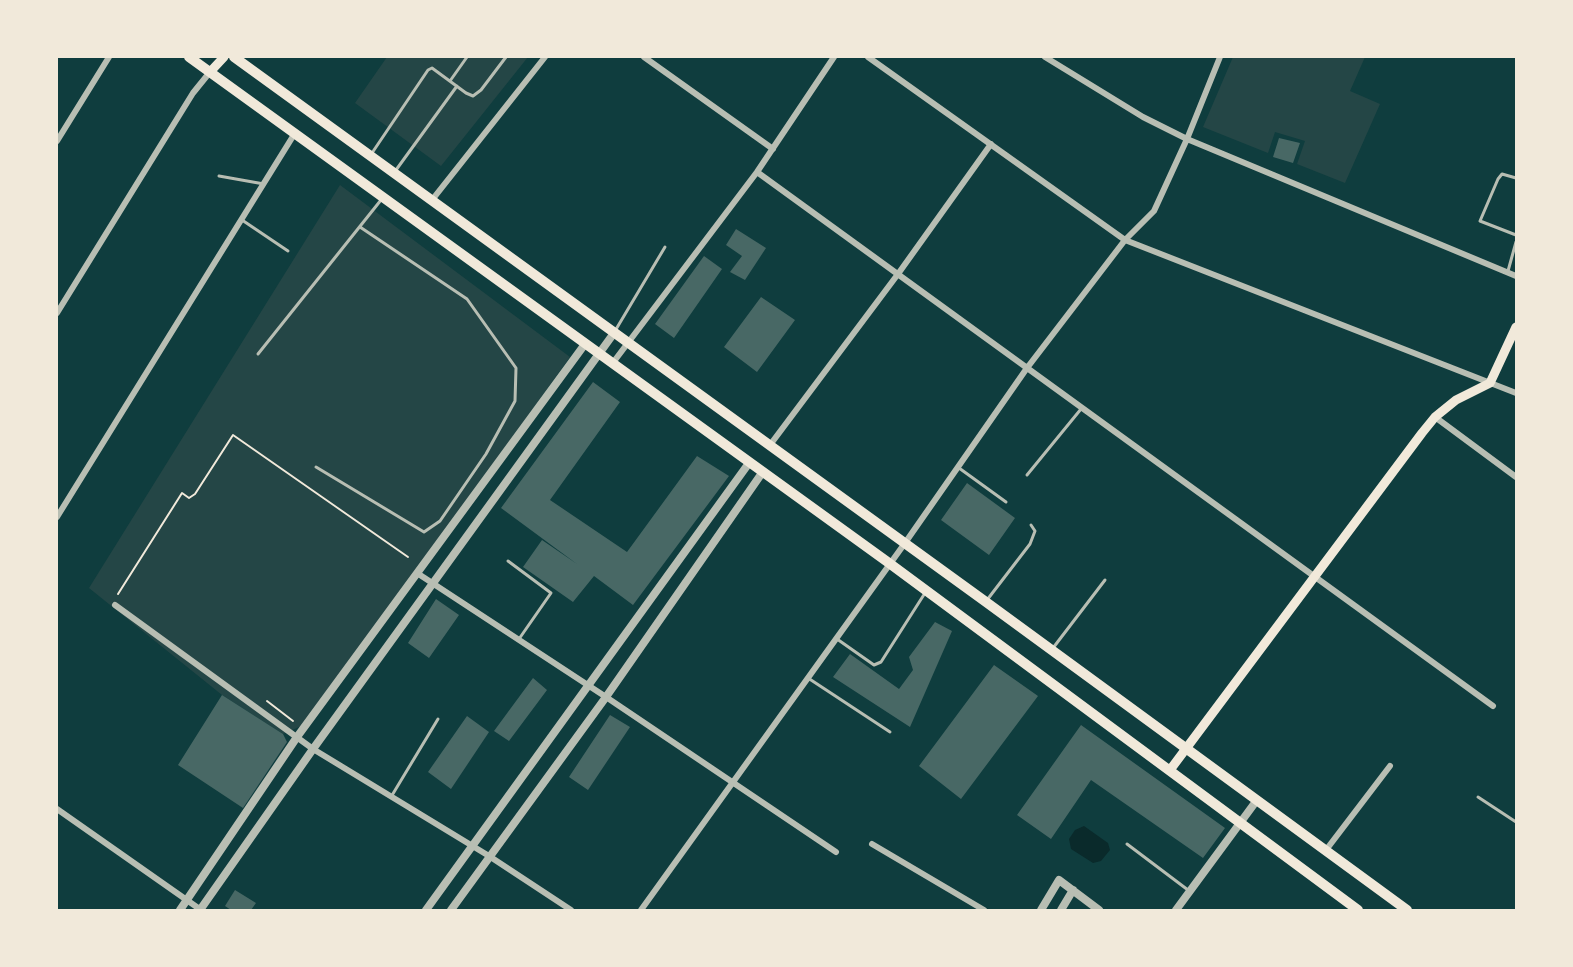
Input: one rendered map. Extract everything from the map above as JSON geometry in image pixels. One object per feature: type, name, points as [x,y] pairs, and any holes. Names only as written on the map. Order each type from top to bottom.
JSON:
[{"type":"main road","points":[[189,57],[889,563],[1358,910]]},
{"type":"main road","points":[[210,72],[224,57]]},
{"type":"main road","points":[[234,57],[1186,747],[1407,910]]},
{"type":"main road","points":[[1170,770],[1435,417],[1456,400],[1490,383],[1516,327]]},
{"type":"street","points":[[57,141],[109,57]]},
{"type":"street","points":[[432,200],[544,57]]},
{"type":"street","points":[[644,57],[773,149]]},
{"type":"street","points":[[612,364],[757,172],[834,57]]},
{"type":"street","points":[[868,57],[1125,240],[1516,393]]},
{"type":"street","points":[[1045,57],[1143,117],[1187,139],[1516,276]]},
{"type":"street","points":[[640,910],[905,543],[1028,368],[1125,240],[1154,211],[1187,139],[1220,57]]},
{"type":"street","points":[[57,314],[193,93],[210,72]]},
{"type":"street","points":[[57,517],[295,133]]},
{"type":"street","points":[[770,445],[898,274],[991,144]]},
{"type":"street","points":[[757,172],[1493,706]]},
{"type":"street","points":[[57,809],[200,910],[313,749],[614,333]]},
{"type":"street","points":[[180,910],[297,737],[585,344]]},
{"type":"street","points":[[1435,417],[1516,477]]},
{"type":"street","points":[[426,910],[748,463]]},
{"type":"street","points":[[451,910],[606,697],[762,473]]},
{"type":"street","points":[[417,573],[836,852]]},
{"type":"street","points":[[115,602],[313,749],[489,856],[570,910]]},
{"type":"street","points":[[1326,850],[1390,766]]},
{"type":"street","points":[[1176,910],[1257,800]]},
{"type":"street","points":[[872,844],[984,910]]},
{"type":"street","points":[[1041,910],[1059,880],[1099,910]]},
{"type":"street","points":[[1061,910],[1073,890]]},
{"type":"lane","points":[[450,81],[467,57]]},
{"type":"lane","points":[[370,155],[428,70],[432,68],[473,96],[481,90],[506,57]]},
{"type":"lane","points":[[395,172],[457,86]]},
{"type":"lane","points":[[1516,178],[1502,174],[1498,178],[1480,221],[1516,235]]},
{"type":"lane","points":[[219,176],[264,184]]},
{"type":"lane","points":[[258,354],[384,196]]},
{"type":"lane","points":[[241,220],[288,250]]},
{"type":"lane","points":[[316,466],[424,532],[440,521],[447,512],[486,454],[515,401],[516,368],[467,299],[360,227]]},
{"type":"lane","points":[[1508,273],[1516,242]]},
{"type":"lane","points":[[614,333],[665,247]]},
{"type":"lane","points":[[1027,476],[1082,408]]},
{"type":"lane","points":[[958,467],[1006,502]]},
{"type":"lane","points":[[986,602],[1035,536],[1031,525]]},
{"type":"lane","points":[[508,561],[551,593],[518,640]]},
{"type":"lane","points":[[1052,650],[1105,580]]},
{"type":"lane","points":[[836,638],[874,665],[880,662],[926,591]]},
{"type":"lane","points":[[807,677],[890,732]]},
{"type":"lane","points":[[391,797],[438,719]]},
{"type":"lane","points":[[1478,797],[1516,822]]},
{"type":"lane","points":[[1127,844],[1190,891]]},
{"type":"path","points":[[115,602],[182,493],[189,498],[195,494],[233,435],[408,557]]},
{"type":"shaded area","points":[[387,57],[528,57],[441,166],[355,103]]},
{"type":"shaded area","points":[[1233,57],[1365,57],[1350,91],[1380,104],[1345,183],[1297,164],[1305,141],[1275,132],[1268,153],[1203,127]]},
{"type":"shaded area","points":[[340,185],[570,357],[306,724],[283,734],[222,695],[89,588]]},
{"type":"shaded area","points":[[1084,826],[1108,843],[1110,850],[1101,861],[1093,863],[1071,849],[1069,839],[1075,830]]},
{"type":"building","points":[[1279,138],[1300,143],[1293,163],[1273,157]]},
{"type":"building","points":[[736,229],[766,248],[745,280],[730,272],[742,256],[726,245]]},
{"type":"building","points":[[704,256],[722,269],[674,338],[655,324]]},
{"type":"building","points":[[761,297],[795,320],[757,372],[724,347]]},
{"type":"building","points":[[593,382],[620,402],[550,500],[627,552],[697,456],[729,476],[633,605],[594,576],[573,602],[523,567],[542,540],[577,564],[501,508]]},
{"type":"building","points":[[967,483],[1015,518],[989,555],[941,520]]},
{"type":"building","points":[[436,599],[459,615],[429,658],[408,643]]},
{"type":"building","points":[[935,622],[952,631],[910,727],[833,677],[850,654],[899,689],[913,670],[909,657]]},
{"type":"building","points":[[994,665],[1038,696],[961,799],[919,766]]},
{"type":"building","points":[[533,678],[547,690],[509,741],[494,731]]},
{"type":"building","points":[[222,695],[283,734],[287,742],[243,808],[178,765]]},
{"type":"building","points":[[610,715],[630,727],[588,790],[569,777]]},
{"type":"building","points":[[467,716],[489,732],[451,789],[428,772]]},
{"type":"building","points":[[1081,725],[1225,828],[1203,858],[1091,780],[1051,839],[1017,815]]},
{"type":"building","points":[[235,890],[256,903],[251,910],[231,910],[225,906]]}]
